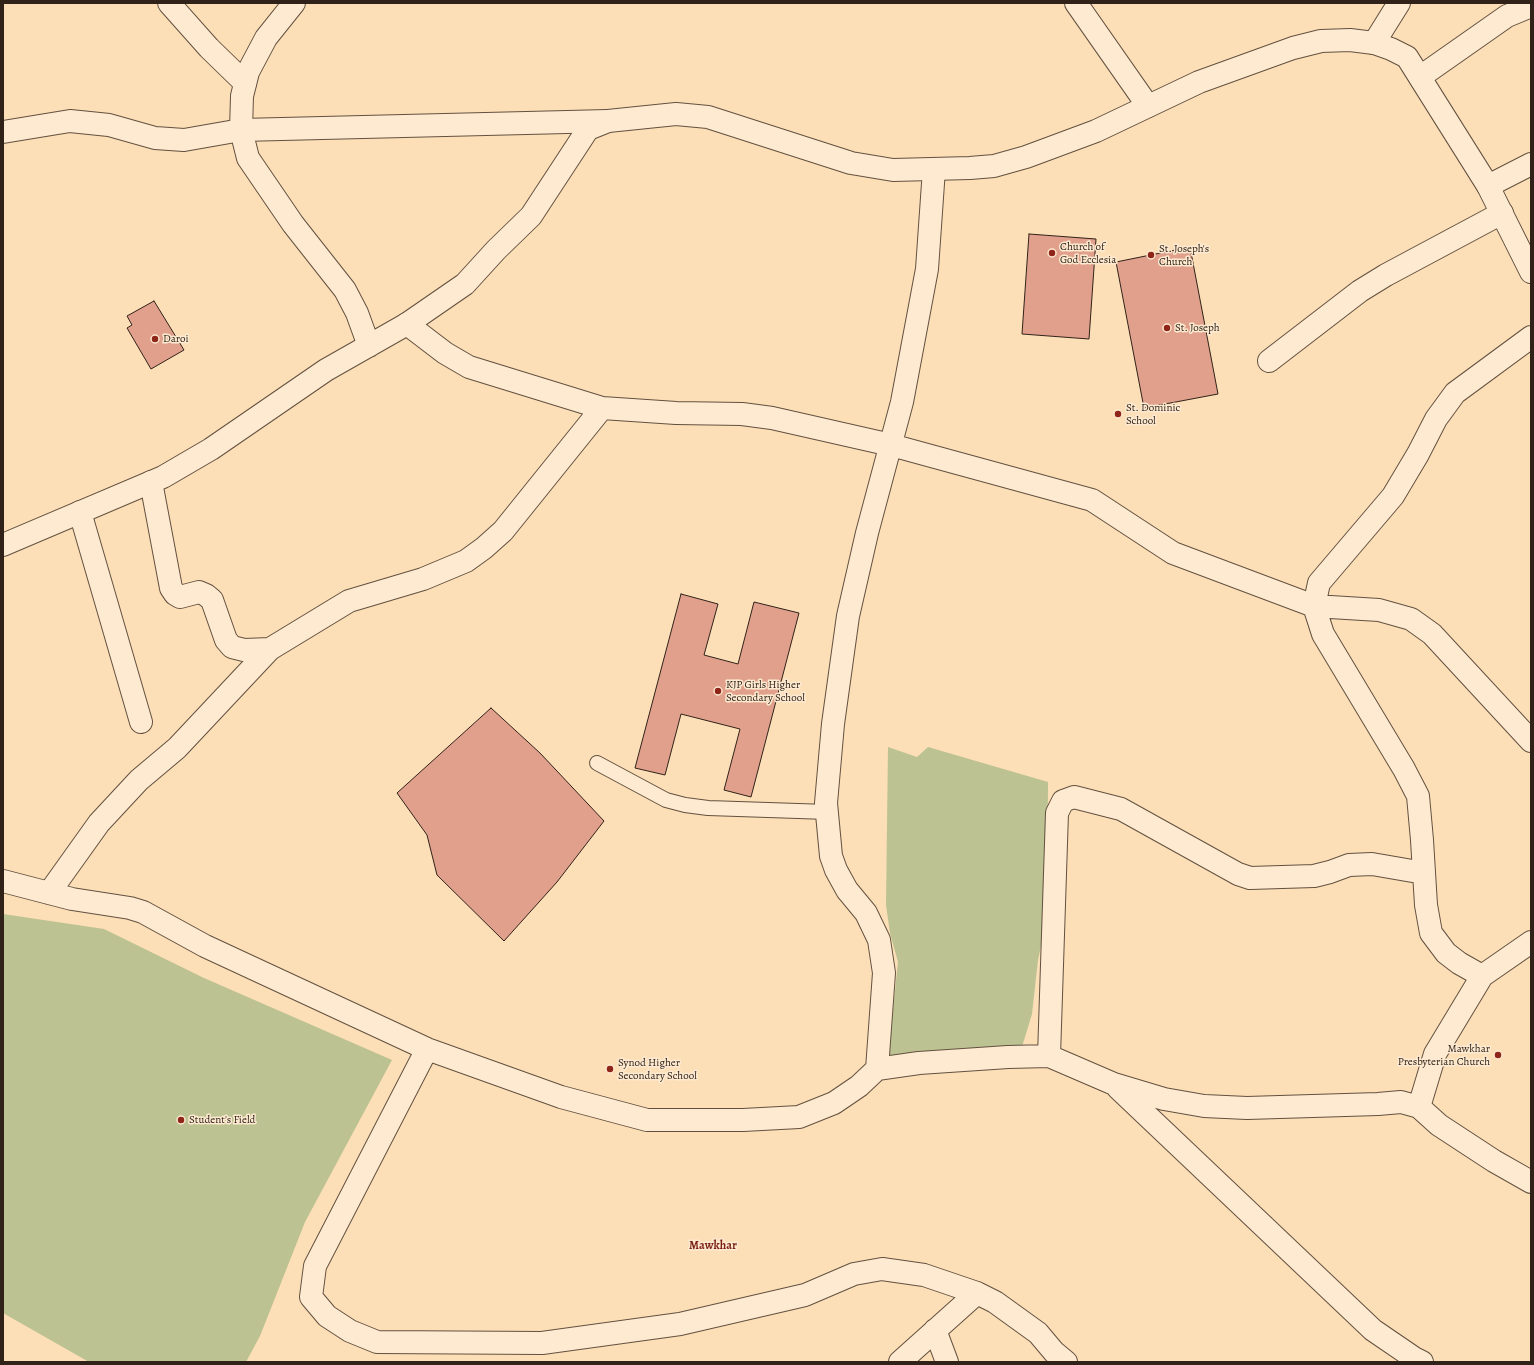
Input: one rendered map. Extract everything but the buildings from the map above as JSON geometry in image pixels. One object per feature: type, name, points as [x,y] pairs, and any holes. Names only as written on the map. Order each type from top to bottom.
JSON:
[{"type":"street","points":[[169,3],[209,48],[245,83]]},
{"type":"street","points":[[294,3],[266,38],[248,72],[242,96],[241,130],[248,158],[293,224],[345,290],[357,313],[369,346]]},
{"type":"street","points":[[1076,3],[1148,106]]},
{"type":"street","points":[[1374,43],[1399,3]]},
{"type":"street","points":[[1420,77],[1507,16],[1531,6]]},
{"type":"street","points":[[3,132],[70,121],[109,125],[155,138],[184,140],[241,130],[608,121],[676,114],[708,117],[851,163],[893,170],[970,168],[994,166],[1026,157],[1096,131],[1199,82],[1293,48],[1321,41],[1350,40],[1374,43],[1407,57],[1488,186],[1531,272]]},
{"type":"street","points":[[3,545],[163,477],[211,449],[326,370],[408,324],[465,284],[496,250],[531,216],[588,130],[608,121]]},
{"type":"street","points":[[1488,186],[1531,164]]},
{"type":"street","points":[[877,1069],[884,973],[879,940],[866,913],[847,890],[836,870],[832,856],[826,803],[833,724],[848,616],[867,533],[902,402],[927,269],[934,169]]},
{"type":"street","points":[[1269,362],[1360,291],[1386,274],[1502,213]]},
{"type":"street","points":[[408,324],[445,352],[469,367],[602,408],[676,413],[742,414],[772,418],[891,445],[1092,500],[1173,553],[1314,606],[1380,610],[1411,619],[1432,634],[1531,741]]},
{"type":"street","points":[[1482,976],[1459,963],[1446,953],[1431,933],[1426,905],[1418,796],[1404,769],[1323,634],[1314,606],[1319,583],[1393,496],[1418,454],[1436,419],[1455,393],[1531,337]]},
{"type":"street","points":[[48,893],[99,823],[139,780],[177,748],[270,649],[349,601],[423,579],[466,561],[484,548],[503,531],[602,408]]},
{"type":"street","points":[[151,482],[171,588],[175,594],[180,596],[199,592],[206,594],[212,600],[226,640],[232,647],[244,650],[270,649]]},
{"type":"street","points":[[80,512],[141,722]]},
{"type":"street","points":[[1049,1056],[1057,813],[1063,801],[1074,797],[1121,809],[1238,874],[1250,878],[1314,876],[1349,865],[1372,864],[1424,873]]},
{"type":"street","points":[[3,881],[72,899],[130,908],[143,912],[205,946],[427,1049],[561,1097],[647,1120],[743,1120],[799,1117],[834,1103],[859,1086],[877,1069],[919,1063],[1008,1057],[1049,1056],[1114,1084],[1164,1099],[1204,1106],[1247,1108],[1401,1102],[1419,1107],[1439,1125],[1531,1182]]},
{"type":"street","points":[[1419,1107],[1435,1054],[1482,976],[1531,942]]},
{"type":"street","points":[[427,1049],[315,1266],[311,1297],[326,1316],[350,1331],[377,1342],[542,1343],[680,1324],[805,1295],[854,1274],[882,1269],[924,1275],[977,1293],[995,1302],[1038,1333],[1054,1352],[1066,1362]]},
{"type":"street","points":[[1114,1084],[1373,1330],[1422,1362]]},
{"type":"street","points":[[900,1362],[977,1293]]},
{"type":"street","points":[[935,1330],[947,1362]]},
{"type":"lane","points":[[597,763],[666,800],[685,805],[708,808],[828,812]]},
{"type":"green space","points":[[888,747],[917,757],[928,747],[1048,782],[1047,917],[1038,960],[1032,1014],[1021,1050],[884,1059],[891,1029],[898,962],[890,933],[886,905]]},
{"type":"green space","name":"Student's Field","points":[[3,914],[104,929],[204,978],[392,1060],[305,1222],[260,1336],[246,1362],[89,1362],[3,1313]]},
{"type":"place","name":"Church of God Ecclesia","points":[[1052,253]]},
{"type":"place","name":"St. Joseph's Church","points":[[1151,255]]},
{"type":"place","name":"St. Joseph","points":[[1167,328]]},
{"type":"place","name":"Daroi","points":[[155,339]]},
{"type":"place","name":"St. Dominic School","points":[[1118,414]]},
{"type":"place","name":"KJP Girls Higher Secondary School","points":[[718,691]]},
{"type":"place","name":"Mawkhar Presbyterian Church","points":[[1498,1055]]},
{"type":"place","name":"Synod Higher Secondary School","points":[[610,1069]]},
{"type":"place","name":"Student's Field","points":[[181,1120]]},
{"type":"district","name":"Mawkhar","points":[[713,1246]]}]
